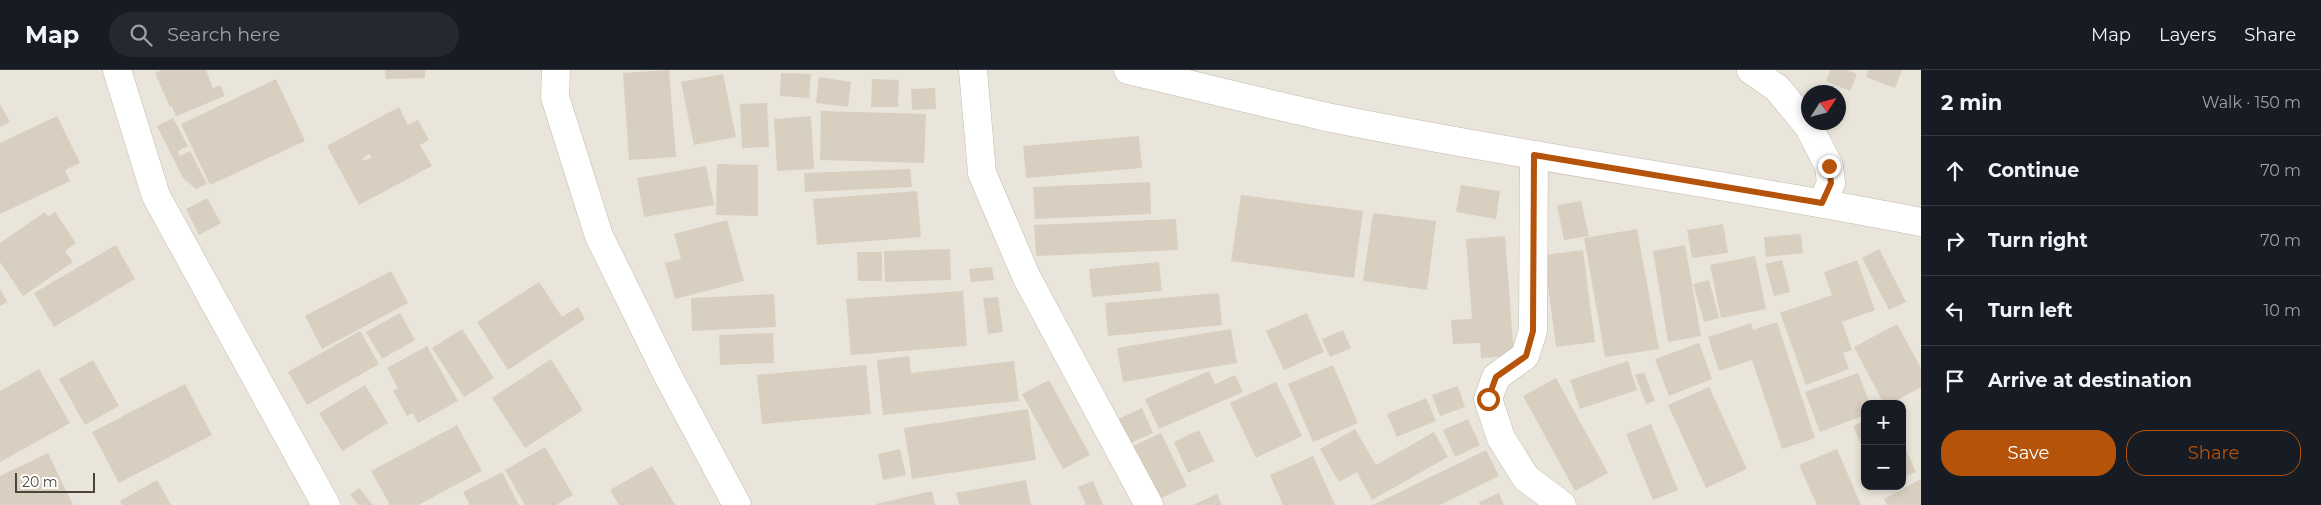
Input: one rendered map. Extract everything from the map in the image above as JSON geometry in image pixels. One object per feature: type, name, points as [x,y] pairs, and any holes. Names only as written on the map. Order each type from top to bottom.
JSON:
[{"type":"street","points":[[117,70],[156,196],[326,505]]},
{"type":"street","points":[[556,70],[556,97],[599,236],[669,378],[737,505]]},
{"type":"street","points":[[973,70],[982,174],[1026,276],[1149,505]]},
{"type":"street","points":[[1128,70],[1336,118],[1534,155],[1822,203],[1921,222]]},
{"type":"street","points":[[1751,70],[1776,88],[1809,127],[1829,166],[1831,183],[1822,203]]},
{"type":"street","points":[[1534,155],[1533,331],[1526,356],[1496,377],[1488,399],[1501,438],[1526,478],[1562,505]]},
{"type":"shaded area","points":[[0,70],[1921,70],[1921,505],[0,505]]},
{"type":"building","points":[[162,70],[206,70],[213,88],[220,85],[225,96],[176,116],[155,73]]},
{"type":"building","points":[[385,70],[425,70],[425,78],[386,79]]},
{"type":"building","points":[[669,70],[676,157],[629,160],[623,73]]},
{"type":"building","points":[[1830,70],[1846,70],[1857,74],[1850,91],[1846,89],[1846,85],[1836,85],[1826,81]]},
{"type":"building","points":[[1869,70],[1902,70],[1895,88],[1866,77]]},
{"type":"building","points":[[781,73],[811,74],[809,98],[780,96]]},
{"type":"building","points":[[723,74],[736,137],[694,145],[681,82]]},
{"type":"building","points":[[819,77],[851,82],[848,107],[816,103]]},
{"type":"building","points":[[276,79],[305,141],[210,185],[181,124]]},
{"type":"building","points":[[872,79],[899,80],[898,107],[871,107]]},
{"type":"building","points":[[935,88],[936,109],[912,110],[911,89]]},
{"type":"building","points":[[767,103],[769,147],[742,148],[740,104]]},
{"type":"building","points":[[0,104],[10,122],[0,127]]},
{"type":"building","points":[[399,107],[408,125],[418,120],[429,140],[420,145],[432,166],[359,205],[327,146]],"holes":[[[369,154],[372,157],[364,161],[362,159]]]},
{"type":"building","points":[[821,111],[926,114],[924,163],[820,160]]},
{"type":"building","points":[[57,116],[80,163],[65,170],[70,181],[0,214],[0,143]]},
{"type":"building","points":[[811,116],[814,169],[777,171],[774,119]]},
{"type":"building","points":[[173,118],[188,146],[178,151],[180,156],[190,151],[207,184],[196,189],[183,178],[157,126]]},
{"type":"building","points":[[1139,136],[1142,168],[1026,178],[1023,146]]},
{"type":"building","points":[[717,164],[758,165],[758,216],[716,215]]},
{"type":"building","points":[[706,166],[714,205],[644,217],[637,178]]},
{"type":"building","points":[[910,169],[912,187],[805,192],[804,173]]},
{"type":"building","points":[[1150,182],[1151,214],[1035,219],[1033,187]]},
{"type":"building","points":[[1461,185],[1500,191],[1496,219],[1456,212]]},
{"type":"building","points":[[917,191],[921,237],[817,245],[813,199]]},
{"type":"building","points":[[1241,195],[1363,211],[1354,278],[1231,261]]},
{"type":"building","points":[[207,198],[221,223],[199,235],[186,209]]},
{"type":"building","points":[[1581,201],[1589,236],[1564,240],[1557,205]]},
{"type":"building","points":[[45,212],[48,217],[55,212],[76,243],[65,251],[73,262],[23,296],[0,262],[0,243]]},
{"type":"building","points":[[1373,213],[1436,221],[1427,290],[1363,281]]},
{"type":"building","points":[[1176,219],[1178,250],[1036,256],[1034,225]]},
{"type":"building","points":[[727,220],[744,281],[675,299],[665,263],[681,259],[674,234]]},
{"type":"building","points":[[1723,224],[1728,253],[1692,258],[1687,230]]},
{"type":"building","points":[[1637,229],[1659,349],[1605,357],[1584,238]]},
{"type":"building","points":[[1801,234],[1803,253],[1766,257],[1764,237]]},
{"type":"building","points":[[1505,236],[1514,356],[1481,358],[1480,343],[1453,344],[1451,320],[1472,319],[1466,239]]},
{"type":"building","points":[[116,245],[135,279],[54,327],[34,293]]},
{"type":"building","points":[[1685,245],[1701,336],[1668,342],[1653,251]]},
{"type":"building","points":[[950,249],[951,280],[885,282],[884,251]]},
{"type":"building","points":[[1879,249],[1906,302],[1889,310],[1862,258]]},
{"type":"building","points":[[1583,250],[1595,342],[1556,347],[1544,255]]},
{"type":"building","points":[[857,252],[882,252],[882,281],[858,281]]},
{"type":"building","points":[[1755,256],[1766,309],[1721,318],[1710,265]]},
{"type":"building","points":[[1782,260],[1790,292],[1774,296],[1765,264]]},
{"type":"building","points":[[1857,260],[1875,310],[1842,322],[1852,350],[1843,353],[1849,369],[1806,385],[1780,313],[1832,295],[1824,272]]},
{"type":"building","points":[[1159,262],[1162,291],[1092,297],[1089,269]]},
{"type":"building","points":[[992,267],[994,280],[971,282],[969,269]]},
{"type":"building","points":[[391,271],[408,303],[322,349],[305,316]]},
{"type":"building","points":[[1709,280],[1719,318],[1704,322],[1693,284]]},
{"type":"building","points":[[539,282],[562,317],[578,307],[585,319],[508,370],[477,322]]},
{"type":"building","points":[[0,289],[7,302],[0,306]]},
{"type":"building","points":[[963,291],[967,346],[851,355],[846,299]]},
{"type":"building","points":[[1219,293],[1222,325],[1108,336],[1105,303]]},
{"type":"building","points":[[774,294],[776,327],[692,331],[691,298]]},
{"type":"building","points":[[998,297],[1003,332],[988,334],[983,298]]},
{"type":"building","points":[[400,313],[415,340],[382,359],[366,332]]},
{"type":"building","points":[[1307,313],[1324,352],[1284,370],[1266,331]]},
{"type":"building","points":[[1777,322],[1815,438],[1782,449],[1752,360],[1719,371],[1708,337],[1751,323],[1753,330]]},
{"type":"building","points":[[1897,324],[1921,368],[1921,387],[1897,400],[1882,400],[1854,347]]},
{"type":"building","points":[[462,329],[494,378],[464,397],[432,348]]},
{"type":"building","points":[[1231,329],[1237,363],[1123,382],[1117,348]]},
{"type":"building","points":[[1343,330],[1351,348],[1330,357],[1322,339]]},
{"type":"building","points":[[360,331],[379,364],[307,405],[288,372]]},
{"type":"building","points":[[773,333],[774,363],[720,365],[719,335]]},
{"type":"building","points":[[1699,343],[1712,379],[1669,396],[1655,359]]},
{"type":"building","points":[[427,346],[458,401],[418,423],[413,413],[407,416],[393,391],[398,388],[387,368]]},
{"type":"building","points":[[909,356],[911,373],[1014,361],[1019,401],[883,415],[877,360]]},
{"type":"building","points":[[551,359],[583,410],[525,448],[492,398]]},
{"type":"building","points":[[93,360],[119,406],[85,425],[59,379]]},
{"type":"building","points":[[1628,361],[1637,390],[1580,409],[1570,380]]},
{"type":"building","points":[[866,365],[871,414],[762,424],[757,375]]},
{"type":"building","points":[[1333,365],[1358,423],[1313,442],[1288,384]]},
{"type":"building","points":[[39,369],[70,423],[0,462],[0,391]]},
{"type":"building","points":[[1209,371],[1215,384],[1235,375],[1243,392],[1159,429],[1145,399]]},
{"type":"building","points":[[1644,372],[1655,401],[1646,404],[1635,375]]},
{"type":"building","points":[[1858,373],[1868,400],[1861,400],[1861,417],[1820,432],[1805,392]]},
{"type":"building","points":[[1556,378],[1608,473],[1575,491],[1523,396]]},
{"type":"building","points":[[1049,380],[1090,455],[1063,469],[1022,394]]},
{"type":"building","points":[[1276,382],[1302,436],[1256,458],[1230,403]]},
{"type":"building","points":[[185,384],[212,435],[119,483],[92,432]]},
{"type":"building","points":[[365,385],[388,423],[342,451],[319,413]]},
{"type":"building","points":[[1458,386],[1465,407],[1440,416],[1432,395]]},
{"type":"building","points":[[1709,387],[1747,469],[1706,488],[1668,405]]},
{"type":"building","points":[[1426,398],[1436,421],[1397,437],[1387,414]]},
{"type":"building","points":[[1142,408],[1153,433],[1126,445],[1114,421]]},
{"type":"building","points":[[1028,409],[1036,460],[912,479],[904,428]]},
{"type":"building","points":[[1468,419],[1480,445],[1455,457],[1443,430]]},
{"type":"building","points":[[1861,423],[1861,443],[1853,426]]},
{"type":"building","points":[[1651,424],[1678,490],[1653,500],[1626,434]]},
{"type":"building","points":[[457,425],[482,471],[418,505],[390,505],[371,471]]},
{"type":"building","points":[[1355,429],[1376,465],[1434,432],[1448,457],[1372,500],[1357,472],[1339,482],[1320,449]]},
{"type":"building","points":[[1199,430],[1214,461],[1188,473],[1174,442]]},
{"type":"building","points":[[1161,433],[1187,486],[1155,501],[1129,448]]},
{"type":"building","points":[[545,447],[573,495],[556,505],[525,505],[505,470]]},
{"type":"building","points":[[900,449],[906,475],[883,480],[878,454]]},
{"type":"building","points":[[1837,449],[1861,505],[1817,505],[1799,465]]},
{"type":"building","points":[[1486,450],[1499,476],[1440,505],[1373,505]]},
{"type":"building","points":[[1906,450],[1916,472],[1906,476]]},
{"type":"building","points":[[48,453],[73,505],[0,505],[0,476]]},
{"type":"building","points":[[1313,456],[1335,505],[1283,505],[1270,475]]},
{"type":"building","points":[[652,466],[675,505],[619,505],[610,490]]},
{"type":"building","points":[[502,472],[519,505],[470,505],[463,492]]},
{"type":"building","points":[[1921,479],[1921,505],[1887,505],[1884,499],[1901,490],[1906,490],[1906,487]]},
{"type":"building","points":[[157,480],[171,505],[122,505],[120,501]]},
{"type":"building","points":[[1026,480],[1031,505],[959,505],[956,493]]},
{"type":"building","points":[[1093,481],[1103,505],[1086,505],[1078,487]]},
{"type":"building","points":[[359,488],[373,505],[359,505],[350,495]]},
{"type":"building","points":[[932,491],[935,505],[876,505],[876,504]]},
{"type":"building","points":[[1499,493],[1504,505],[1480,505],[1479,502]]},
{"type":"building","points":[[1217,494],[1222,505],[1193,505]]},
{"type":"route","points":[[1488,399],[1496,377],[1526,356],[1533,331],[1534,155],[1822,203],[1831,183],[1829,166]]}]
